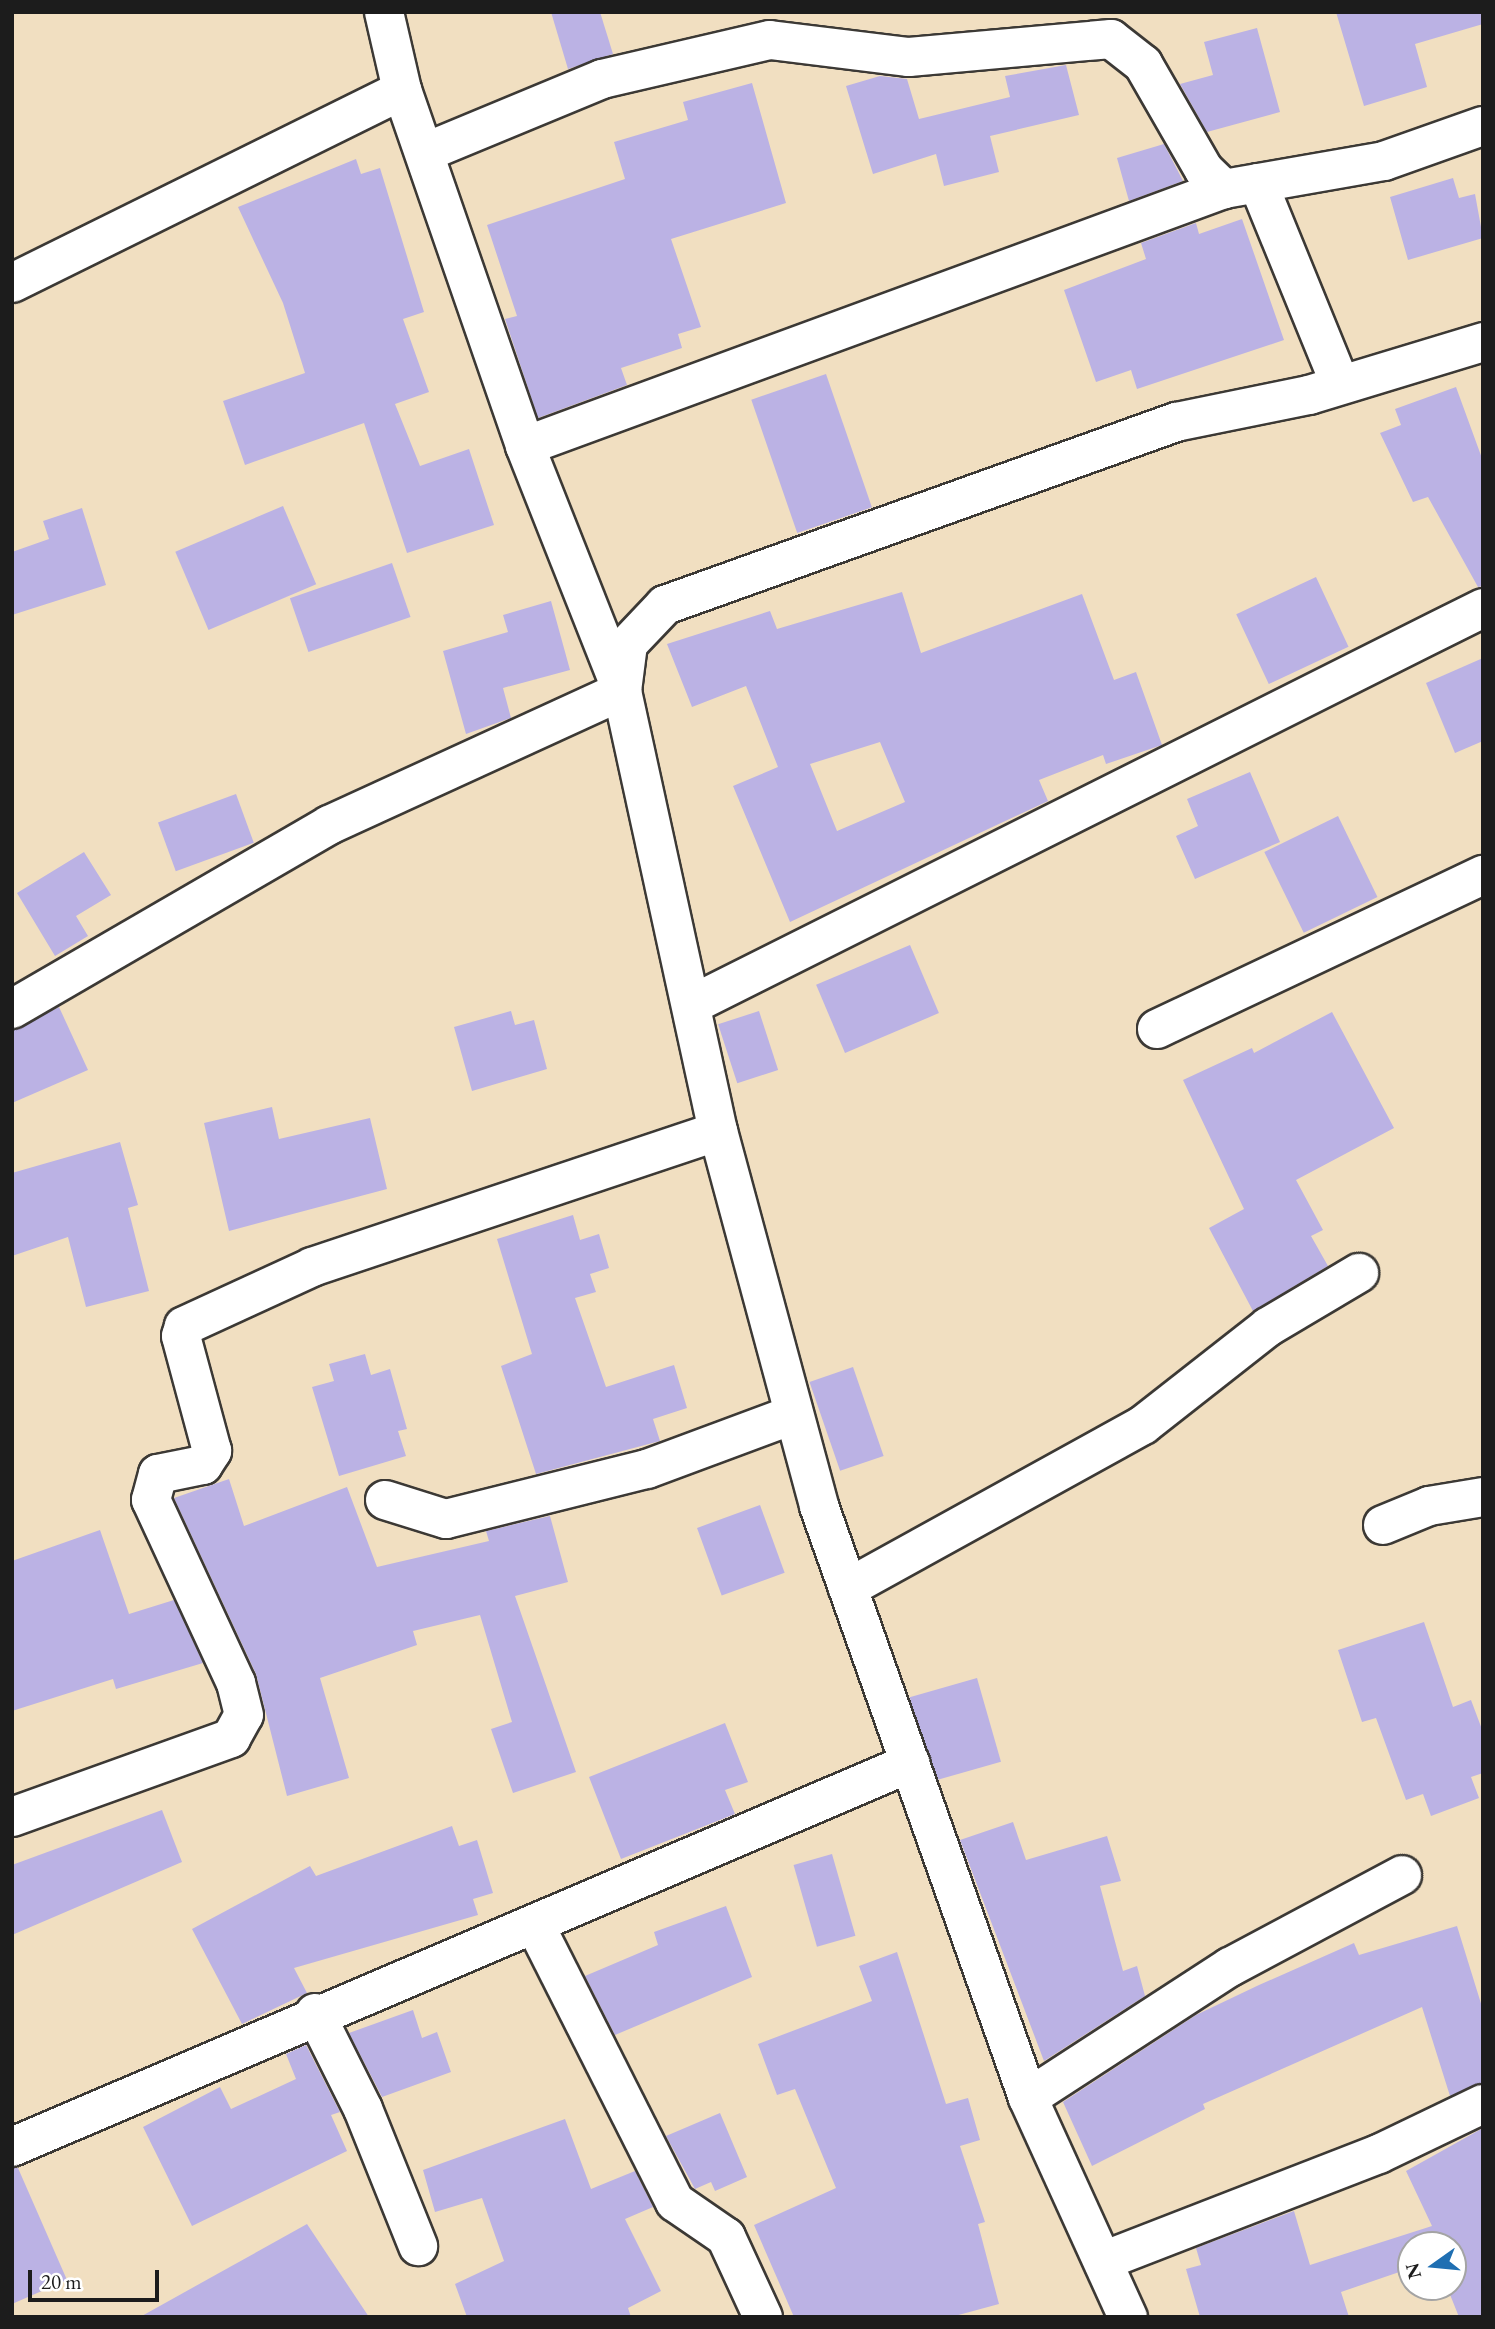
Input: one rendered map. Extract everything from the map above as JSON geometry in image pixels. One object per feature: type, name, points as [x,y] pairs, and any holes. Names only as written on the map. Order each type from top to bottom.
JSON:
[{"type":"street","points":[[384,12],[402,90],[426,152],[525,446],[622,691],[694,1004],[719,1130],[792,1415],[848,1588],[1028,2098],[1128,2317]]},
{"type":"street","points":[[426,152],[602,79],[770,40],[909,57],[1111,39],[1143,64],[1203,170],[1241,186],[1340,384]]},
{"type":"street","points":[[12,283],[402,90]]},
{"type":"street","points":[[525,446],[1241,186],[1384,161],[1483,126]]},
{"type":"street","points":[[622,691],[628,644],[665,605],[1176,422],[1340,384],[1483,342]]},
{"type":"street","points":[[694,1004],[1483,608]]},
{"type":"street","points":[[12,1009],[329,825],[622,691]]},
{"type":"street","points":[[1157,1029],[1483,875]]},
{"type":"street","points":[[12,1817],[231,1738],[244,1714],[236,1683],[151,1500],[158,1474],[202,1465],[212,1451],[181,1336],[184,1326],[312,1267],[719,1130]]},
{"type":"street","points":[[848,1588],[1143,1425],[1268,1327],[1359,1273]]},
{"type":"street","points":[[384,1500],[446,1519],[647,1469],[792,1415]]},
{"type":"street","points":[[1383,1525],[1429,1506],[1483,1497]]},
{"type":"street","points":[[13,2144],[315,2013],[536,1927],[910,1763]]},
{"type":"street","points":[[1028,2098],[1230,1966],[1402,1875]]},
{"type":"street","points":[[536,1927],[675,2202],[726,2237],[763,2317]]},
{"type":"street","points":[[315,2013],[363,2109],[418,2246]]},
{"type":"street","points":[[1103,2261],[1379,2154],[1483,2104]]},
{"type":"building","points":[[551,12],[600,12],[613,54],[568,69]]},
{"type":"building","points":[[1336,12],[1483,12],[1483,24],[1415,44],[1427,87],[1364,106]]},
{"type":"building","points":[[1257,28],[1280,112],[1207,132],[1180,84],[1213,75],[1204,42]]},
{"type":"building","points":[[1066,65],[1079,115],[990,136],[999,172],[944,186],[936,154],[873,174],[846,86],[880,76],[907,79],[919,119],[1010,97],[1005,76]]},
{"type":"building","points":[[752,83],[786,203],[671,239],[701,327],[678,334],[682,348],[621,368],[627,385],[538,418],[505,319],[517,316],[487,225],[625,179],[614,142],[688,120],[683,102]]},
{"type":"building","points":[[1164,144],[1183,181],[1129,201],[1117,158]]},
{"type":"building","points":[[356,159],[361,174],[380,168],[424,312],[403,319],[429,392],[395,404],[420,466],[469,449],[494,525],[407,553],[364,423],[245,465],[223,401],[305,373],[283,303],[238,207]]},
{"type":"building","points":[[1453,178],[1459,198],[1475,194],[1483,238],[1408,260],[1390,197]]},
{"type":"building","points":[[1242,219],[1284,340],[1137,389],[1131,370],[1096,382],[1064,290],[1146,259],[1141,243],[1196,223],[1199,234]]},
{"type":"building","points":[[826,374],[872,507],[797,533],[751,400]]},
{"type":"building","points":[[1456,387],[1483,461],[1483,586],[1478,587],[1428,497],[1413,502],[1380,433],[1401,425],[1395,409]]},
{"type":"building","points":[[283,506],[316,584],[209,630],[175,552]]},
{"type":"building","points":[[82,508],[106,585],[12,615],[12,552],[49,539],[43,521]]},
{"type":"building","points":[[392,563],[411,617],[308,652],[290,598]]},
{"type":"building","points":[[1316,577],[1349,647],[1269,684],[1236,614]]},
{"type":"building","points":[[902,592],[921,653],[1082,594],[1114,680],[1136,672],[1162,745],[1106,764],[1103,755],[1039,780],[1048,801],[790,922],[733,786],[778,767],[746,686],[692,707],[667,644],[770,611],[777,629]],"holes":[[[880,742],[905,802],[837,831],[810,764]]]},
{"type":"building","points":[[551,601],[570,670],[503,688],[511,718],[466,734],[443,651],[508,632],[503,615]]},
{"type":"building","points":[[1483,658],[1483,741],[1455,753],[1426,683]]},
{"type":"building","points":[[1250,772],[1280,842],[1195,879],[1176,836],[1198,826],[1187,799]]},
{"type":"building","points":[[236,794],[254,843],[176,871],[158,822]]},
{"type":"building","points":[[1338,816],[1377,897],[1304,933],[1264,852]]},
{"type":"building","points":[[84,852],[111,895],[76,916],[88,936],[55,956],[17,893]]},
{"type":"building","points":[[910,945],[939,1013],[845,1053],[816,985]]},
{"type":"building","points":[[59,1007],[88,1070],[12,1103],[12,1031]]},
{"type":"building","points":[[511,1011],[515,1025],[534,1020],[547,1069],[472,1091],[454,1027]]},
{"type":"building","points":[[759,1011],[778,1070],[737,1083],[718,1024]]},
{"type":"building","points":[[1332,1012],[1394,1128],[1296,1180],[1323,1230],[1311,1236],[1328,1266],[1253,1311],[1209,1228],[1244,1209],[1183,1080],[1252,1048],[1254,1053]]},
{"type":"building","points":[[272,1107],[279,1139],[370,1118],[387,1189],[229,1231],[204,1123]]},
{"type":"building","points":[[120,1142],[138,1205],[128,1208],[149,1291],[86,1307],[68,1237],[12,1256],[12,1173]]},
{"type":"building","points":[[573,1215],[580,1240],[599,1234],[609,1268],[590,1274],[596,1292],[575,1298],[606,1387],[674,1365],[687,1408],[653,1419],[660,1441],[536,1474],[501,1366],[532,1354],[497,1239]]},
{"type":"building","points":[[365,1354],[371,1375],[390,1369],[407,1429],[398,1431],[406,1456],[339,1476],[312,1387],[334,1381],[329,1364]]},
{"type":"building","points":[[853,1367],[884,1456],[840,1471],[810,1382]]},
{"type":"building","points":[[229,1479],[244,1526],[347,1487],[377,1567],[489,1541],[486,1531],[550,1516],[568,1582],[515,1596],[576,1772],[513,1793],[491,1729],[512,1722],[480,1615],[413,1631],[417,1645],[320,1678],[349,1778],[287,1796],[256,1674],[174,1498]]},
{"type":"building","points":[[760,1505],[785,1573],[722,1596],[697,1528]]},
{"type":"building","points":[[100,1530],[129,1614],[174,1600],[203,1663],[116,1689],[113,1679],[12,1711],[12,1561]]},
{"type":"building","points":[[1424,1622],[1453,1707],[1471,1700],[1483,1732],[1483,1773],[1471,1777],[1479,1798],[1431,1816],[1423,1794],[1406,1800],[1376,1718],[1362,1722],[1338,1650]]},
{"type":"building","points":[[977,1678],[1001,1762],[934,1781],[910,1697]]},
{"type":"building","points":[[725,1723],[748,1782],[725,1790],[735,1814],[621,1859],[589,1777]]},
{"type":"building","points":[[162,1810],[182,1862],[12,1935],[12,1865]]},
{"type":"building","points":[[1013,1822],[1026,1860],[1107,1836],[1121,1881],[1100,1886],[1123,1971],[1137,1966],[1145,1996],[1044,2061],[960,1840]]},
{"type":"building","points":[[452,1826],[459,1846],[477,1840],[493,1893],[473,1899],[478,1915],[294,1968],[307,1993],[242,2024],[192,1929],[310,1866],[316,1876]]},
{"type":"building","points":[[832,1854],[855,1936],[817,1947],[794,1865]]},
{"type":"building","points":[[726,1906],[752,1977],[615,2035],[585,1976],[658,1945],[654,1932]]},
{"type":"building","points":[[1457,1926],[1483,2010],[1483,2082],[1450,2096],[1422,2007],[1203,2104],[1205,2109],[1092,2166],[1063,2102],[1196,2015],[1259,1985],[1354,1943],[1359,1955]]},
{"type":"building","points":[[897,1952],[946,2104],[968,2098],[980,2140],[960,2146],[985,2222],[978,2224],[999,2304],[951,2317],[794,2317],[754,2225],[836,2188],[795,2089],[777,2095],[758,2044],[872,2001],[859,1966]]},
{"type":"building","points":[[413,2010],[422,2038],[437,2032],[451,2072],[382,2097],[349,2033]]},
{"type":"building","points":[[306,2045],[340,2112],[331,2115],[347,2151],[192,2226],[143,2127],[220,2087],[231,2109],[296,2079],[286,2054]]},
{"type":"building","points":[[720,2113],[747,2177],[715,2191],[711,2182],[695,2189],[666,2136]]},
{"type":"building","points":[[565,2119],[591,2189],[635,2171],[653,2207],[625,2219],[661,2291],[628,2308],[631,2317],[467,2317],[455,2284],[504,2261],[482,2198],[435,2212],[423,2170]]},
{"type":"building","points":[[1483,2128],[1483,2317],[1459,2317],[1453,2301],[1467,2301],[1467,2231],[1416,2231],[1432,2226],[1406,2171]]},
{"type":"building","points":[[12,2168],[18,2168],[67,2280],[12,2304]]},
{"type":"building","points":[[1294,2211],[1310,2265],[1397,2237],[1397,2273],[1341,2292],[1349,2317],[1200,2317],[1186,2269],[1201,2265],[1196,2248]]},
{"type":"building","points":[[307,2224],[369,2317],[140,2317],[210,2278]]}]
